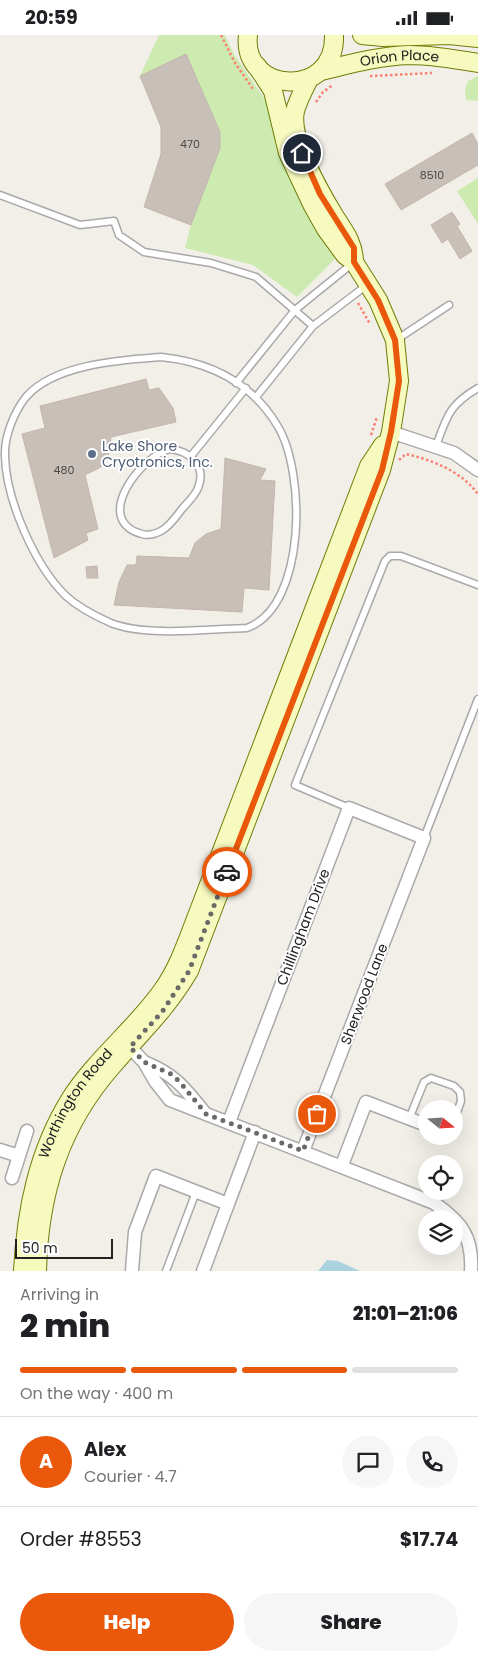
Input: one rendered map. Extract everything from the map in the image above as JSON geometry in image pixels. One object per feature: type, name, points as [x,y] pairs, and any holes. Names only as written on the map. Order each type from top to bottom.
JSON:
[{"type":"street","name":"Worthington Road","points":[[334,35],[330,59],[315,75],[294,113],[302,153],[320,194],[354,248],[354,262]]},
{"type":"street","name":"Orion Place","points":[[362,35],[378,37],[450,35],[478,38]]},
{"type":"street","points":[[367,68],[388,51],[412,44],[440,42],[450,35]]},
{"type":"street","name":"Worthington Road","points":[[37,1271],[40,1217],[50,1176],[68,1130],[125,1042],[161,992],[183,952],[369,466],[391,432],[399,381],[395,340],[378,300],[354,262],[336,244],[312,205],[288,153],[272,91],[250,54],[247,37]]},
{"type":"street","name":"Orion Place","points":[[257,66],[267,76],[280,81],[294,83],[315,75],[367,68],[408,55],[446,57],[478,63]]},
{"type":"street","points":[[391,432],[454,453],[478,470]]},
{"type":"street","points":[[349,808],[424,838]]},
{"type":"street","name":"Chillingham Drive","points":[[229,1122],[349,808]]},
{"type":"street","name":"Sherwood Lane","points":[[303,1151],[424,838]]},
{"type":"street","name":"Worthington Road","points":[[24,1271],[25,1228],[30,1199],[47,1146],[72,1097],[125,1042]]},
{"type":"street","points":[[125,1042],[144,1062],[155,1081],[170,1100],[342,1165],[434,1203],[453,1217],[467,1235],[472,1255],[471,1271]]},
{"type":"street","points":[[144,1062],[171,1074],[180,1082],[206,1114]]},
{"type":"street","points":[[342,1165],[366,1102],[418,1122]]},
{"type":"street","points":[[12,1178],[27,1131]]},
{"type":"street","points":[[203,1271],[255,1132]]},
{"type":"street","points":[[0,1150],[19,1156]]},
{"type":"street","points":[[132,1271],[135,1232],[156,1176],[228,1204]]},
{"type":"lane","points":[[0,195],[80,225],[114,221],[119,235],[144,252],[211,263],[256,277],[313,325]]},
{"type":"lane","points":[[236,383],[295,311],[354,262]]},
{"type":"lane","points":[[256,397],[313,325],[368,285]]},
{"type":"lane","points":[[395,340],[449,305]]},
{"type":"lane","points":[[161,357],[192,361],[229,376],[236,383],[246,388],[256,397],[279,427],[294,473],[296,535],[289,575],[274,609],[258,624],[247,628],[156,630],[128,628],[113,624],[83,609],[66,596],[50,578],[25,533],[16,509],[4,456],[7,436],[17,411],[27,396],[43,383],[62,374],[100,364],[142,358],[161,357]]},
{"type":"lane","points":[[191,455],[246,388]]},
{"type":"lane","points":[[436,446],[451,408],[463,397],[478,388]]},
{"type":"lane","points":[[170,449],[181,450],[191,455],[200,472],[197,490],[163,531],[153,535],[133,530],[126,523],[121,513],[123,492],[151,458],[160,451],[170,449]]},
{"type":"lane","points":[[349,808],[295,785],[385,561],[390,555],[401,555],[478,585]]},
{"type":"lane","points":[[424,838],[478,699]]},
{"type":"lane","points":[[409,1119],[424,1082],[431,1078],[454,1086],[460,1092],[460,1100]]},
{"type":"lane","points":[[166,1271],[196,1192]]},
{"type":"path","points":[[367,68],[436,73]]},
{"type":"path","points":[[314,107],[323,92],[339,83]]},
{"type":"path","points":[[359,303],[374,331]]},
{"type":"path","points":[[368,442],[378,415]]},
{"type":"green space","points":[[159,35],[225,35],[234,54],[266,101],[336,258],[297,297],[253,265],[185,248],[191,225],[220,148],[220,132],[186,54],[140,76]]},
{"type":"green space","points":[[478,76],[478,101],[466,100],[465,90],[468,81]]},
{"type":"green space","points":[[478,178],[478,224],[457,191]]},
{"type":"water","points":[[327,1260],[338,1261],[360,1271],[318,1271]]},
{"type":"building","points":[[186,54],[220,132],[220,148],[191,225],[144,207],[161,154],[161,127],[140,76]]},
{"type":"building","points":[[472,133],[478,144],[478,165],[401,210],[385,184]]},
{"type":"building","points":[[452,212],[460,224],[457,226],[472,251],[460,259],[448,239],[442,243],[431,225]]},
{"type":"building","points":[[146,379],[149,390],[159,388],[173,408],[176,422],[111,437],[108,457],[101,467],[85,475],[98,529],[86,533],[88,540],[54,558],[22,434],[45,428],[40,406]]},
{"type":"building","points":[[225,458],[266,469],[260,480],[275,481],[269,590],[244,588],[242,612],[114,605],[119,582],[127,565],[136,565],[137,556],[189,558],[195,543],[206,534],[221,529]]},
{"type":"building","points":[[97,566],[98,578],[87,578],[86,567]]},
{"type":"way so far","points":[[227,872],[189,971],[162,1012],[130,1047],[144,1062],[171,1074],[180,1082],[206,1114],[303,1151],[317,1114]]},
{"type":"place","name":"Lake Shore Cryotronics, Inc.","points":[[92,454]]},
{"type":"route","points":[[227,872],[382,470],[397,403],[399,381],[395,340],[378,300],[354,262],[354,248],[320,194],[302,153]]}]
